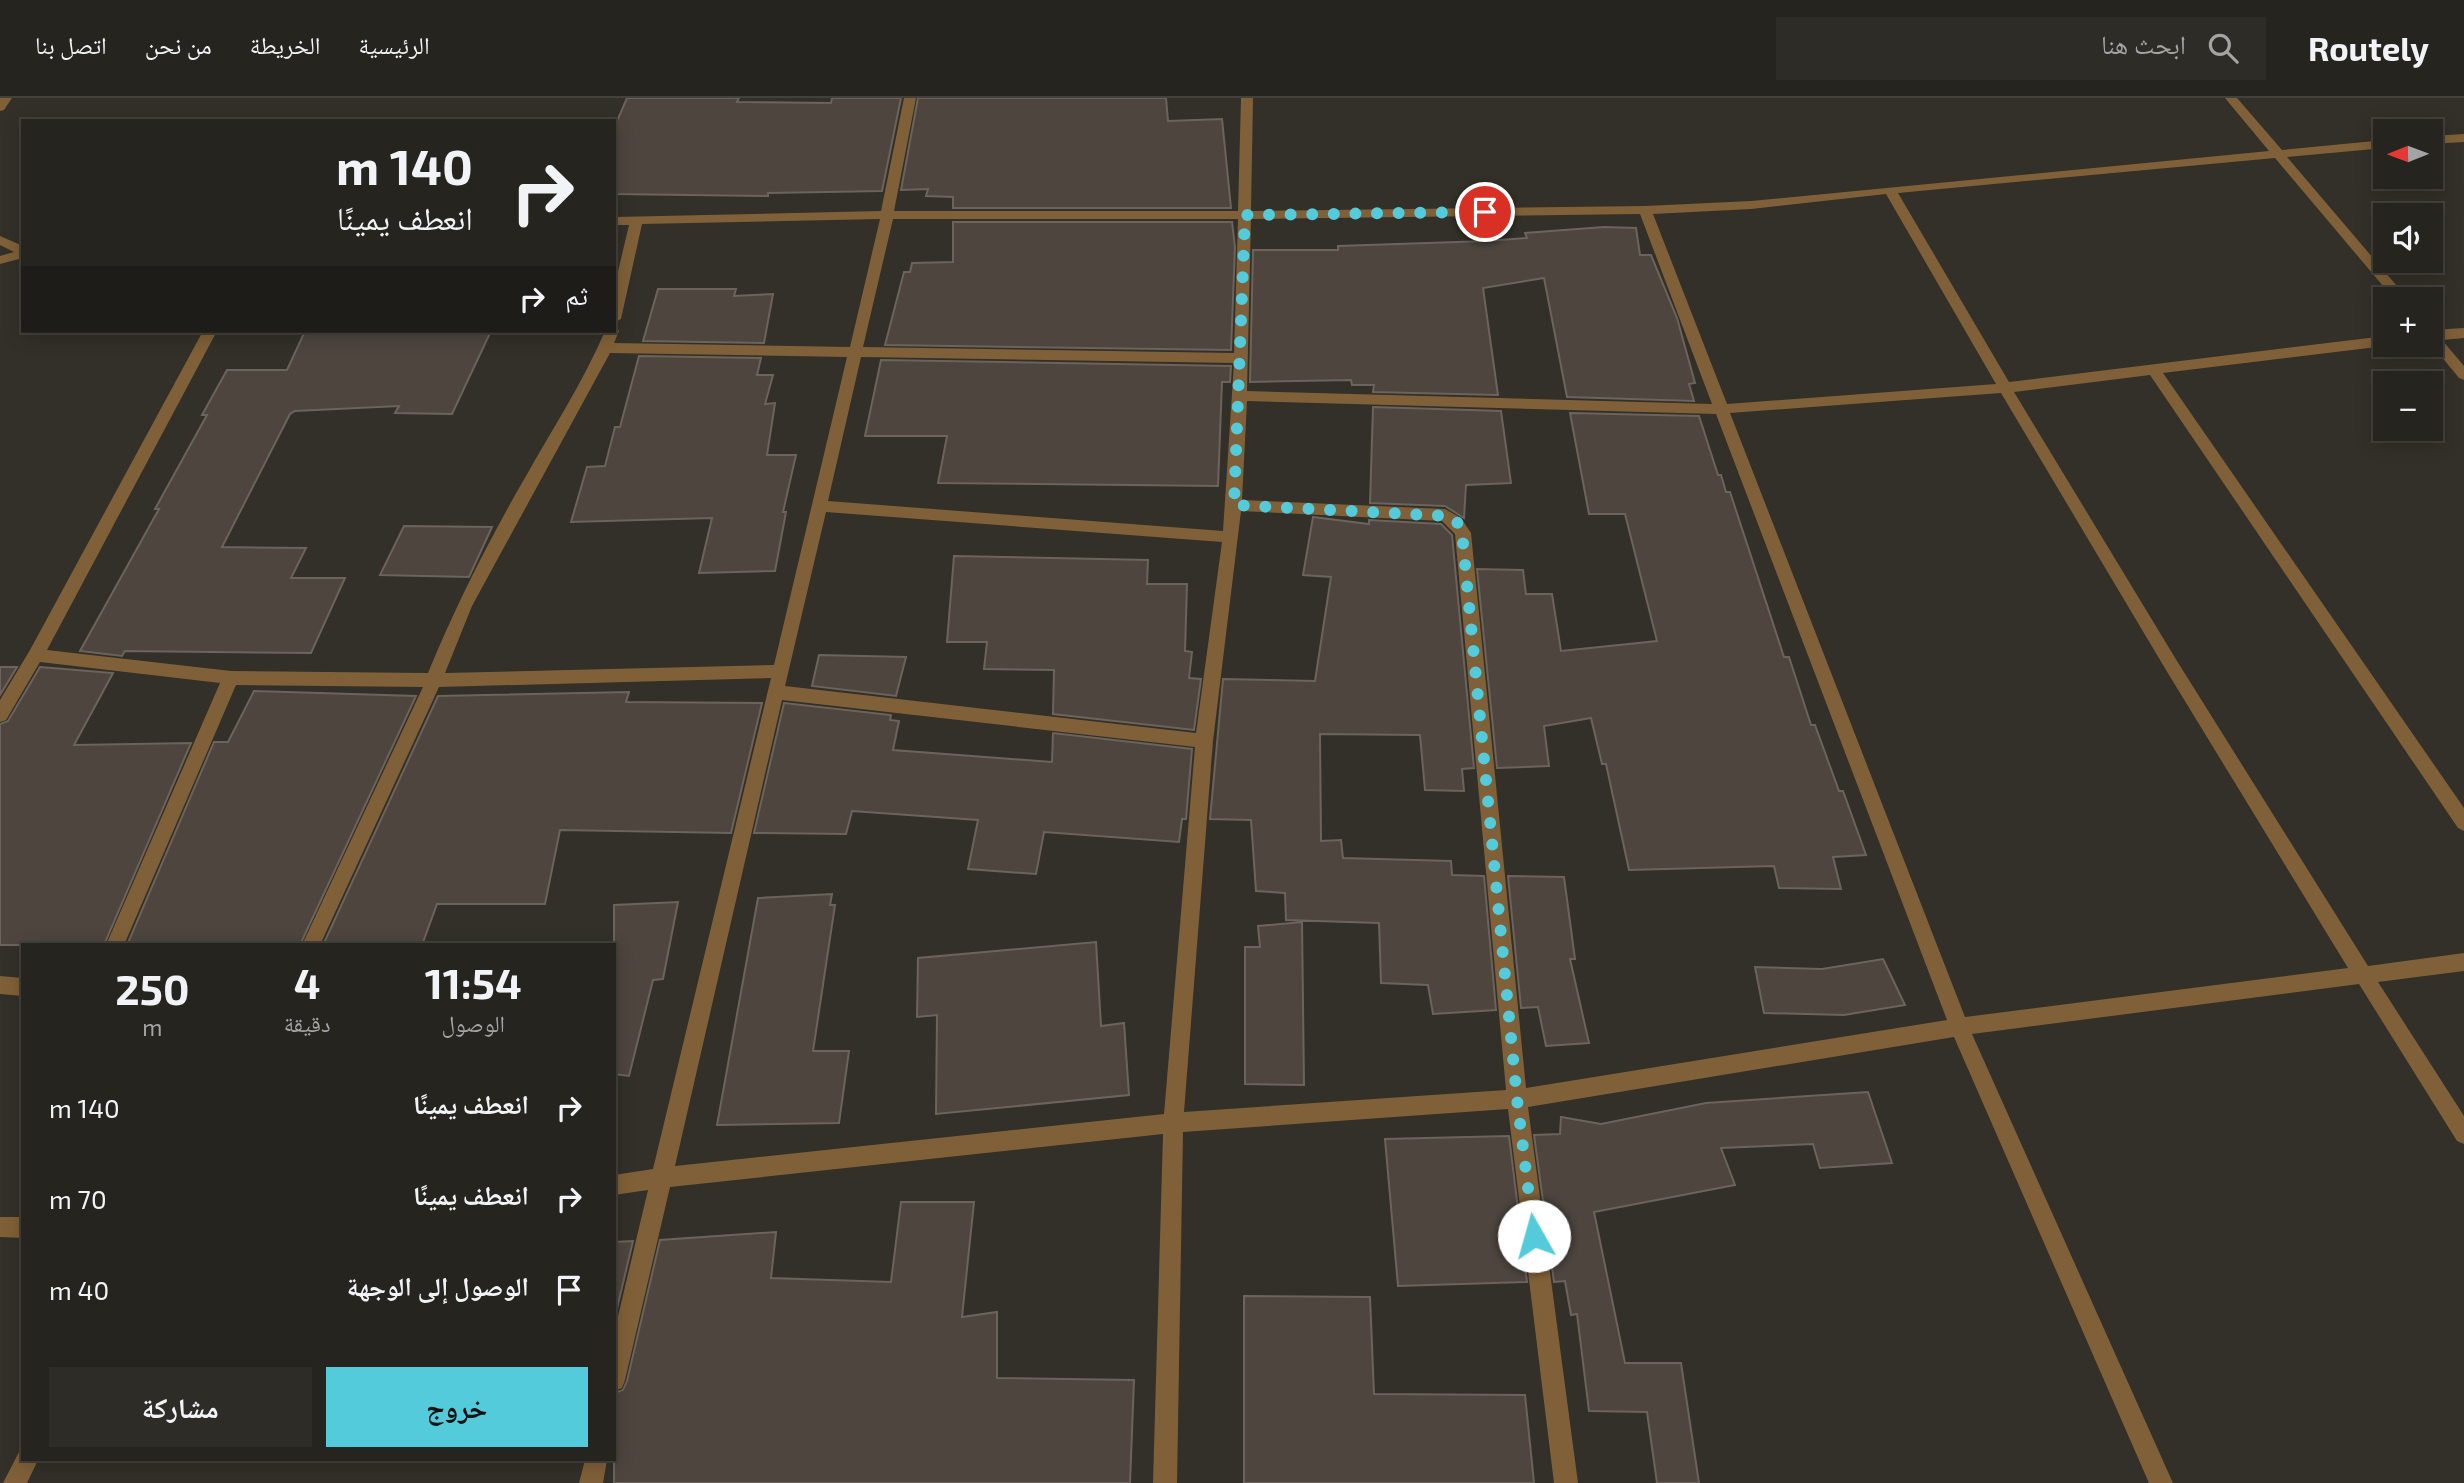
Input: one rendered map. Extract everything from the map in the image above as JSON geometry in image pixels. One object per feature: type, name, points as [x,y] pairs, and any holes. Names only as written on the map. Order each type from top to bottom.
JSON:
[{"type":"street","points":[[0,107],[6,98]]},
{"type":"street","points":[[616,1371],[887,215],[909,98]]},
{"type":"street","points":[[1166,1483],[1173,1123],[1204,741],[1234,505],[1240,396],[1247,98]]},
{"type":"street","points":[[2231,98],[2390,287]]},
{"type":"street","points":[[2443,139],[2464,138]]},
{"type":"street","points":[[616,221],[887,215],[1245,215],[1646,210],[1751,205],[2276,152],[2373,145]]},
{"type":"street","points":[[1890,190],[2003,388],[2362,976],[2464,1135]]},
{"type":"street","points":[[1646,210],[1959,1027],[2161,1483]]},
{"type":"street","points":[[616,310],[636,221]]},
{"type":"street","points":[[0,240],[21,252]]},
{"type":"street","points":[[0,260],[21,254]]},
{"type":"street","points":[[0,715],[36,655],[210,333]]},
{"type":"street","points":[[312,943],[434,680],[464,606],[611,333]]},
{"type":"street","points":[[2443,335],[2464,333]]},
{"type":"street","points":[[1240,396],[1723,409],[2003,388],[2373,343]]},
{"type":"street","points":[[605,348],[1241,358]]},
{"type":"street","points":[[2443,350],[2464,375]]},
{"type":"street","points":[[2154,370],[2464,823]]},
{"type":"street","points":[[1234,505],[1446,516],[1457,522],[1462,533],[1517,1099],[1566,1483]]},
{"type":"street","points":[[820,506],[1230,537]]},
{"type":"street","points":[[36,655],[231,678],[434,680],[781,671]]},
{"type":"street","points":[[116,943],[231,678]]},
{"type":"street","points":[[775,692],[1204,741]]},
{"type":"street","points":[[616,1185],[1173,1123],[1517,1099],[1959,1027],[2464,962]]},
{"type":"street","points":[[0,985],[21,987]]},
{"type":"street","points":[[0,1227],[21,1227]]},
{"type":"street","points":[[15,1483],[26,1461]]},
{"type":"street","points":[[591,1483],[596,1461]]},
{"type":"building","points":[[627,98],[739,98],[737,102],[831,103],[832,98],[901,98],[882,191],[768,193],[768,196],[616,194],[616,123]]},
{"type":"building","points":[[918,98],[1166,98],[1168,121],[1222,119],[1231,208],[953,208],[953,197],[926,196],[928,189],[901,190]]},
{"type":"building","points":[[953,222],[1232,222],[1235,247],[1231,350],[885,345],[904,272],[910,272],[912,263],[953,262]]},
{"type":"building","points":[[1604,227],[1636,228],[1640,255],[1651,255],[1677,318],[1695,383],[1689,384],[1694,401],[1567,397],[1544,278],[1483,288],[1498,395],[1373,392],[1374,385],[1352,385],[1351,380],[1250,382],[1253,250],[1338,250],[1338,246],[1487,241],[1527,238],[1525,233]]},
{"type":"building","points":[[658,289],[736,289],[734,296],[773,294],[764,343],[643,341]]},
{"type":"building","points":[[304,333],[490,333],[452,414],[395,413],[399,406],[295,411],[290,414],[222,547],[306,548],[291,578],[345,578],[311,653],[125,651],[122,656],[80,651],[159,509],[155,509],[207,415],[202,415],[227,370],[287,370]]},
{"type":"building","points":[[639,356],[761,358],[757,375],[773,375],[765,404],[775,403],[767,455],[796,455],[783,512],[786,512],[775,571],[699,573],[712,518],[571,522],[587,467],[605,466],[615,427],[620,427]]},
{"type":"building","points":[[881,360],[1231,366],[1230,382],[1222,382],[1218,486],[938,483],[947,436],[865,436]]},
{"type":"building","points":[[1373,407],[1501,411],[1511,483],[1466,485],[1464,518],[1445,506],[1370,503]]},
{"type":"building","points":[[1570,413],[1699,416],[1718,475],[1721,475],[1726,492],[1730,492],[1784,657],[1789,657],[1811,725],[1815,725],[1839,791],[1843,791],[1866,855],[1833,857],[1841,889],[1779,888],[1774,866],[1629,870],[1606,764],[1602,764],[1591,718],[1544,726],[1549,766],[1497,768],[1477,569],[1523,570],[1526,594],[1552,594],[1561,651],[1657,641],[1625,514],[1589,514]]},
{"type":"building","points":[[1313,517],[1369,524],[1369,520],[1441,524],[1452,535],[1474,768],[1462,769],[1464,791],[1425,790],[1420,735],[1320,734],[1321,841],[1341,840],[1343,858],[1451,861],[1452,875],[1484,876],[1496,1010],[1433,1014],[1428,985],[1381,983],[1379,923],[1286,920],[1285,893],[1256,891],[1251,820],[1210,819],[1223,679],[1315,681],[1331,577],[1303,575]]},
{"type":"building","points":[[404,526],[492,527],[469,577],[380,575]]},
{"type":"building","points":[[954,556],[1148,560],[1147,584],[1187,584],[1185,651],[1192,652],[1189,678],[1201,679],[1194,730],[1053,714],[1054,670],[984,669],[987,642],[947,642]]},
{"type":"building","points":[[819,655],[906,657],[896,696],[812,686]]},
{"type":"building","points":[[0,667],[17,667],[0,695]]},
{"type":"building","points":[[40,667],[113,673],[74,745],[191,743],[105,943],[0,945],[0,724],[8,721]]},
{"type":"building","points":[[254,691],[416,696],[301,943],[128,943],[214,742],[228,742]]},
{"type":"building","points":[[629,692],[626,702],[762,703],[731,833],[560,830],[545,904],[437,904],[423,943],[324,943],[438,696]]},
{"type":"building","points":[[784,703],[891,715],[890,720],[899,721],[893,750],[1052,762],[1053,733],[1192,749],[1186,819],[1182,819],[1179,842],[1044,832],[1036,874],[968,869],[978,820],[852,811],[846,834],[754,833]]},
{"type":"building","points":[[1508,876],[1564,877],[1575,959],[1570,959],[1589,1043],[1546,1046],[1538,1007],[1521,1008]]},
{"type":"building","points":[[832,894],[830,905],[835,905],[813,1051],[849,1051],[839,1123],[717,1125],[758,898]]},
{"type":"building","points":[[678,902],[663,979],[653,980],[629,1076],[616,1074],[614,905]]},
{"type":"building","points":[[1302,922],[1304,1085],[1245,1084],[1245,947],[1260,947],[1258,926]]},
{"type":"building","points":[[1096,942],[1101,1026],[1124,1023],[1129,1095],[936,1114],[937,1015],[917,1017],[918,958]]},
{"type":"building","points":[[1883,959],[1905,1005],[1844,1015],[1764,1013],[1755,967],[1822,969]]},
{"type":"building","points":[[1868,1092],[1892,1163],[1820,1168],[1813,1144],[1721,1148],[1735,1185],[1594,1212],[1625,1363],[1681,1363],[1699,1483],[1657,1483],[1647,1412],[1589,1411],[1577,1314],[1571,1315],[1565,1281],[1554,1282],[1534,1135],[1560,1134],[1561,1117],[1601,1124],[1706,1103]]},
{"type":"building","points":[[1509,1136],[1527,1282],[1398,1286],[1385,1139]]},
{"type":"building","points":[[901,1202],[974,1202],[962,1317],[997,1312],[997,1378],[1134,1380],[1130,1483],[614,1483],[616,1392],[623,1390],[627,1381],[660,1240],[776,1232],[771,1278],[891,1282]]},
{"type":"building","points":[[633,1241],[616,1313],[616,1242]]},
{"type":"building","points":[[1244,1296],[1370,1297],[1374,1394],[1525,1395],[1534,1483],[1244,1483]]},
{"type":"route","points":[[1485,212],[1245,215],[1234,505],[1446,516],[1457,522],[1462,533],[1517,1099],[1534,1236]]}]
